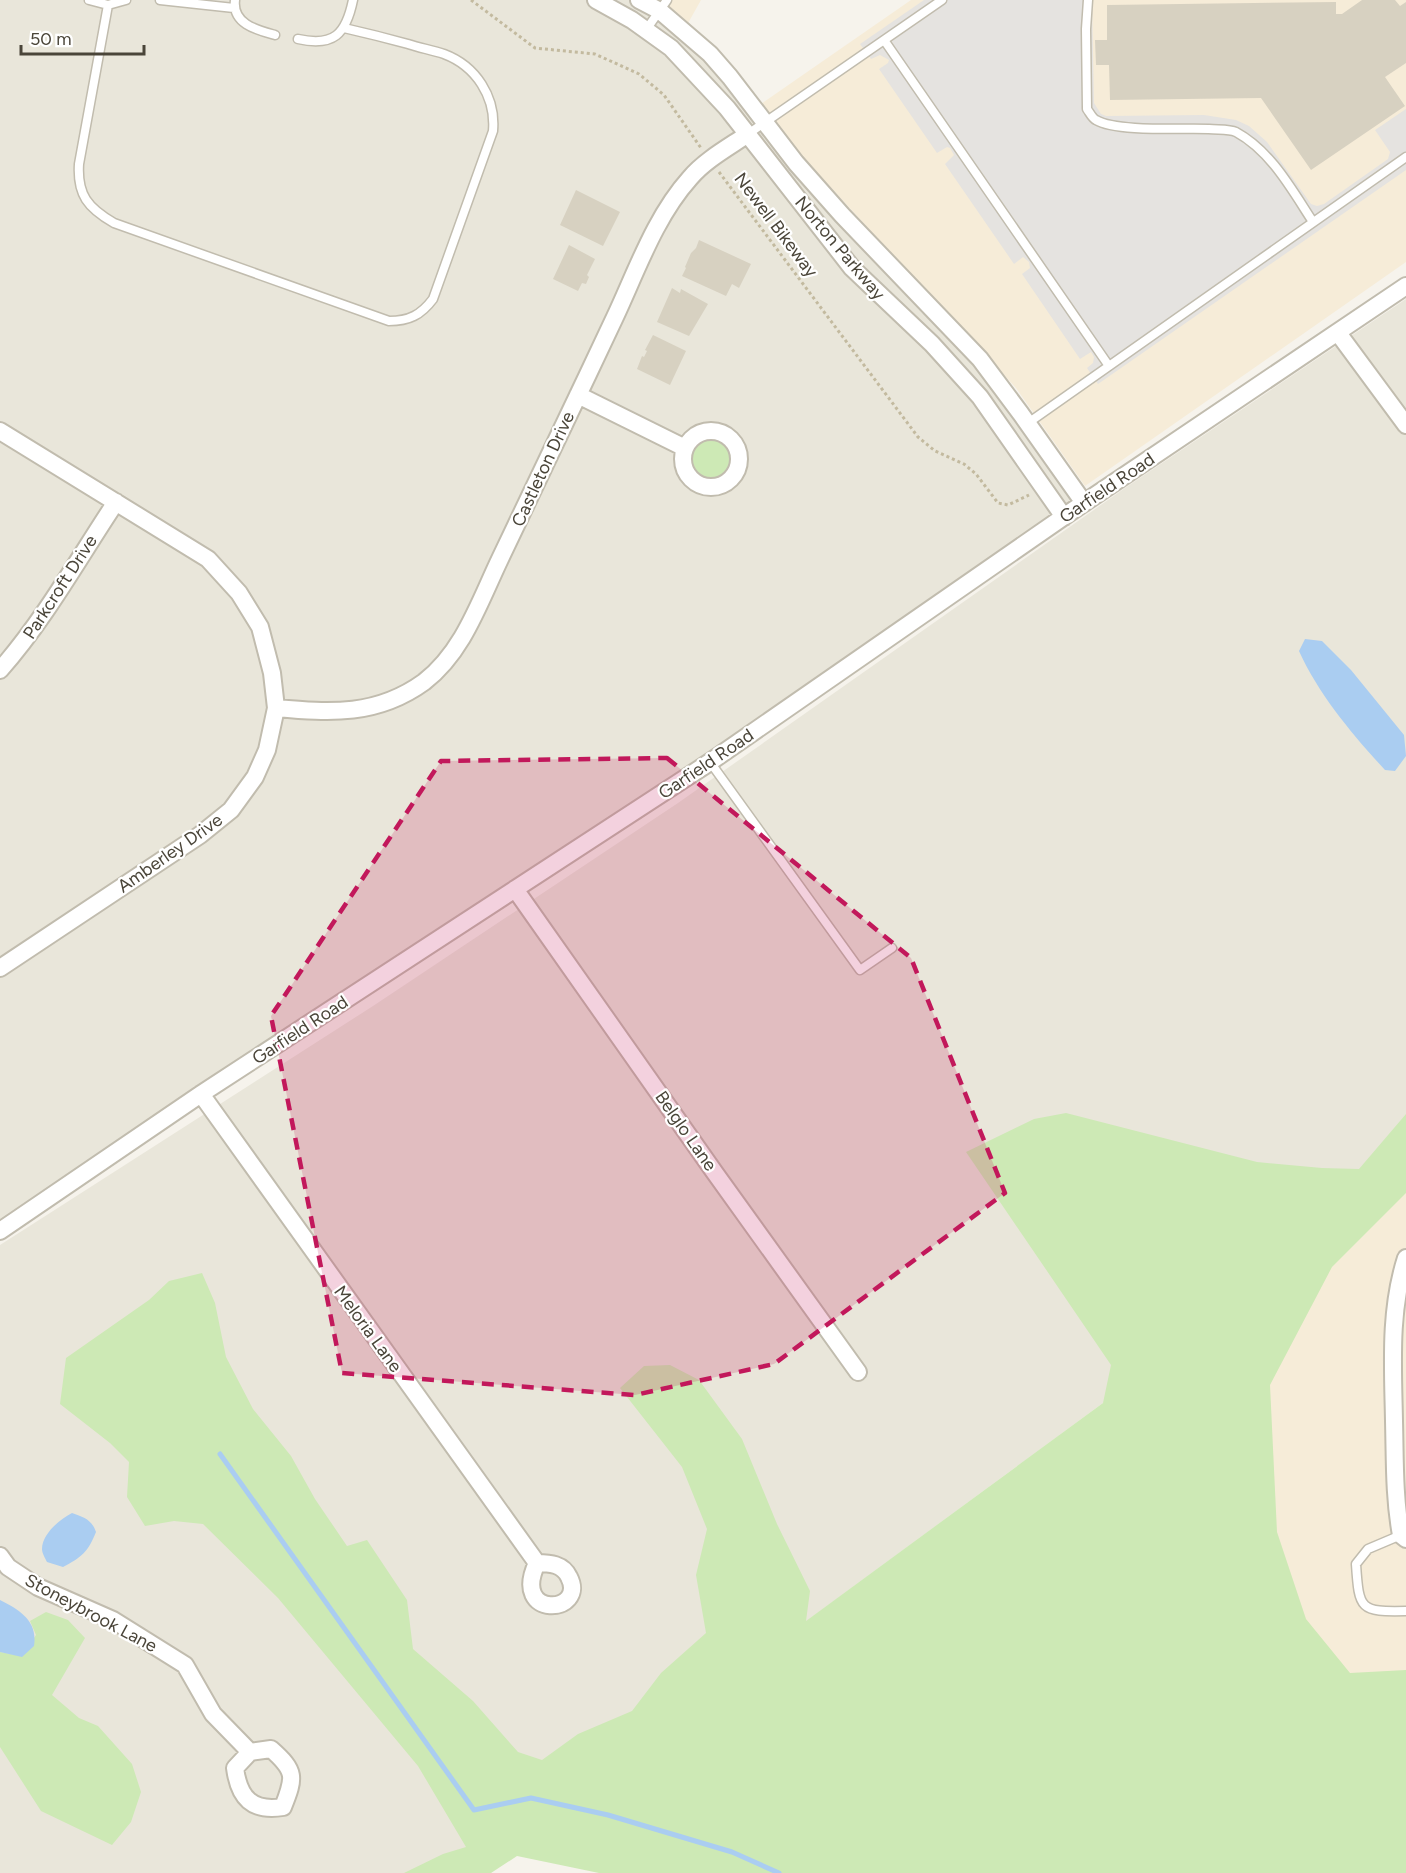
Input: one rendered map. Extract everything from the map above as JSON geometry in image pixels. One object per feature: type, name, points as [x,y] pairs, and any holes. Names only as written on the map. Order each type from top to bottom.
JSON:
[{"type":"street","name":"Norton Parkway","points":[[596,0],[671,48],[748,134],[852,268],[932,344],[980,397],[1064,517]]},
{"type":"street","name":"Norton Parkway","points":[[639,0],[663,6],[710,54],[795,163],[980,359],[1084,503]]},
{"type":"street","name":"Castleton Drive","points":[[276,708],[339,712],[371,708],[402,696],[439,669],[459,644],[668,206],[690,177],[748,134]]},
{"type":"street","name":"Garfield Road","points":[[0,1231],[201,1094],[710,762],[1084,503],[1406,286]]},
{"type":"street","points":[[1338,333],[1406,425]]},
{"type":"street","points":[[578,395],[686,448]]},
{"type":"street","name":"Amberley Drive","points":[[0,430],[208,559],[239,593],[260,627],[272,673],[276,708],[267,750],[255,777],[231,810],[200,835],[0,968]]},
{"type":"street","name":"Parkcroft Drive","points":[[0,670],[23,644],[52,602],[116,502]]},
{"type":"street","name":"Belglo Lane","points":[[515,889],[858,1372]]},
{"type":"street","name":"Meloria Lane","points":[[201,1094],[537,1563]]},
{"type":"street","points":[[1403,1537],[1396,1508],[1393,1345],[1398,1282],[1406,1258]]},
{"type":"street","name":"Stoneybrook Lane","points":[[0,1556],[8,1567],[38,1587],[112,1620],[185,1665],[213,1714],[250,1752]]},
{"type":"lane","points":[[89,0],[108,5],[126,0]]},
{"type":"lane","points":[[160,0],[234,4],[238,16],[250,28],[276,34]]},
{"type":"lane","points":[[298,39],[321,43],[328,40],[344,28],[350,16],[353,0]]},
{"type":"lane","points":[[748,134],[942,0]]},
{"type":"lane","points":[[1088,0],[1087,110],[1094,119],[1106,124],[1130,128],[1234,131],[1260,150],[1281,175],[1313,222]]},
{"type":"lane","points":[[108,5],[79,164],[78,182],[85,200],[114,222],[378,318],[389,321],[409,320],[426,309],[433,299],[493,131],[493,110],[490,99],[476,77],[467,68],[445,54],[344,28]]},
{"type":"lane","points":[[646,30],[663,6]]},
{"type":"lane","points":[[884,40],[1109,366]]},
{"type":"lane","points":[[1028,423],[1406,157]]},
{"type":"lane","points":[[710,762],[860,970],[892,948]]},
{"type":"lane","points":[[1403,1537],[1368,1549],[1356,1564],[1358,1594],[1366,1607],[1376,1612],[1406,1611]]},
{"type":"path","name":"Newell Bikeway","points":[[471,0],[535,48],[596,54],[639,74],[664,95],[918,437],[935,451],[970,469],[998,503],[1008,505],[1027,496]]},
{"type":"highlighted area","points":[[667,758],[911,958],[1005,1193],[774,1364],[635,1395],[342,1373],[271,1016],[441,761]]},
{"type":"shaded area","points":[[0,0],[639,0],[660,11],[943,319],[1084,503],[0,1231]]},
{"type":"shaded area","points":[[651,0],[701,0],[687,25]]},
{"type":"shaded area","points":[[911,0],[1406,0],[1406,262],[1085,486],[1016,388],[758,106]]},
{"type":"shaded area","points":[[924,0],[1092,0],[1094,103],[1101,114],[1106,116],[1204,115],[1236,120],[1249,126],[1267,142],[1311,204],[1317,206],[1324,204],[1388,159],[1390,152],[1375,130],[1406,109],[1406,170],[1098,384],[1087,368],[1093,363],[1094,357],[1091,352],[1080,359],[1022,274],[1030,268],[1029,262],[1023,257],[1014,264],[945,164],[954,155],[950,148],[947,147],[937,153],[879,69],[889,60],[880,55],[871,59],[860,44]]},
{"type":"shaded area","points":[[1406,299],[1406,1150],[1103,1403],[650,1736],[459,1873],[0,1873],[0,1245],[373,1006],[678,803],[1125,488]]},
{"type":"shaded area","points":[[1406,1150],[1406,1873],[1103,1403]]},
{"type":"green space","points":[[712,439],[726,445],[732,459],[726,473],[712,479],[698,473],[692,459],[698,445]]},
{"type":"green space","points":[[1066,1113],[1257,1162],[1359,1169],[1406,1114],[1406,1193],[1332,1267],[1270,1385],[1277,1532],[1306,1619],[1350,1673],[1406,1670],[1406,1873],[599,1873],[517,1856],[491,1873],[404,1873],[443,1854],[466,1847],[418,1766],[278,1598],[203,1524],[174,1521],[145,1526],[127,1497],[129,1462],[110,1443],[60,1404],[66,1358],[149,1300],[169,1281],[202,1273],[215,1303],[226,1357],[253,1409],[291,1456],[315,1499],[347,1546],[367,1540],[407,1600],[413,1649],[473,1701],[518,1752],[542,1760],[578,1734],[632,1711],[661,1673],[706,1633],[696,1575],[707,1529],[682,1467],[620,1388],[644,1366],[670,1365],[699,1380],[742,1439],[777,1524],[810,1591],[806,1621],[1103,1403],[1111,1365],[966,1152],[1034,1119]]},
{"type":"green space","points":[[46,1612],[68,1620],[85,1638],[52,1695],[79,1718],[98,1726],[132,1764],[141,1792],[131,1822],[112,1845],[41,1811],[0,1747],[0,1652],[22,1656],[36,1635],[30,1621]]},
{"type":"water","points":[[1305,639],[1322,641],[1351,670],[1404,735],[1406,756],[1395,771],[1385,770],[1326,698],[1299,651]]},
{"type":"water","points":[[72,1513],[90,1522],[96,1532],[93,1539],[84,1553],[63,1567],[47,1562],[42,1549],[45,1538],[57,1523]]},
{"type":"water","points":[[0,1600],[21,1612],[33,1630],[34,1646],[22,1657],[0,1652]]},
{"type":"building","points":[[1362,0],[1395,0],[1400,6],[1406,2],[1406,63],[1385,77],[1405,106],[1311,170],[1261,98],[1110,100],[1109,65],[1096,65],[1095,40],[1107,40],[1107,5],[1336,2],[1336,14],[1342,14]]},
{"type":"building","points":[[576,190],[620,212],[603,246],[560,225]]},
{"type":"building","points":[[699,240],[751,264],[739,288],[732,284],[726,296],[682,276]]},
{"type":"building","points":[[569,245],[595,259],[587,275],[589,277],[586,284],[582,283],[578,291],[553,279]]},
{"type":"building","points":[[672,288],[680,293],[681,289],[708,304],[689,336],[657,322]]},
{"type":"building","points":[[653,335],[686,351],[670,385],[637,369]]},
{"type":"waterway","points":[[220,1454],[474,1810],[531,1798],[608,1815],[732,1852],[779,1873]]}]
